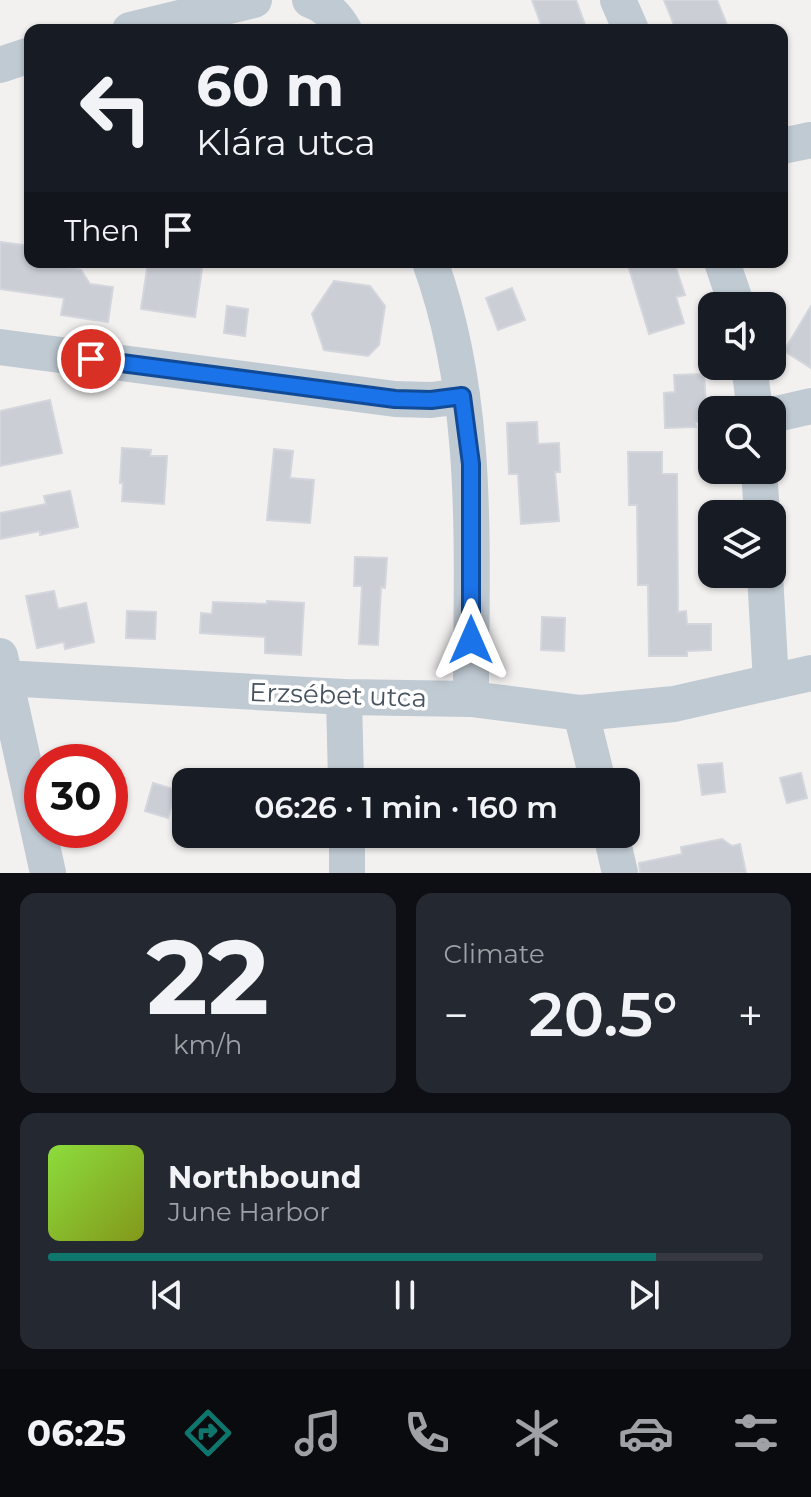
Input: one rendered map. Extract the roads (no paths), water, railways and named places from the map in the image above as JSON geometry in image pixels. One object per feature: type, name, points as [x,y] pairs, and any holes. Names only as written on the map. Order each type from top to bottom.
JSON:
[{"type":"street","points":[[155,24],[254,0]]},
{"type":"street","points":[[618,0],[628,24]]},
{"type":"street","points":[[314,1],[336,17],[340,24]]},
{"type":"street","points":[[0,65],[24,57]]},
{"type":"street","points":[[788,145],[811,140]]},
{"type":"street","points":[[432,268],[449,319],[471,464],[471,699]]},
{"type":"street","points":[[724,268],[732,292]]},
{"type":"street","points":[[0,347],[395,399],[431,400],[462,396]]},
{"type":"street","points":[[786,412],[811,406]]},
{"type":"street","points":[[766,588],[771,682]]},
{"type":"street","points":[[2,666],[48,873]]},
{"type":"street","name":"Erzsébet utca","points":[[2,666],[344,697],[471,699],[581,713],[674,704],[811,673]]},
{"type":"street","points":[[344,697],[346,768]]},
{"type":"street","points":[[581,713],[595,768]]},
{"type":"street","points":[[347,848],[347,873]]},
{"type":"street","points":[[614,848],[620,873]]}]
